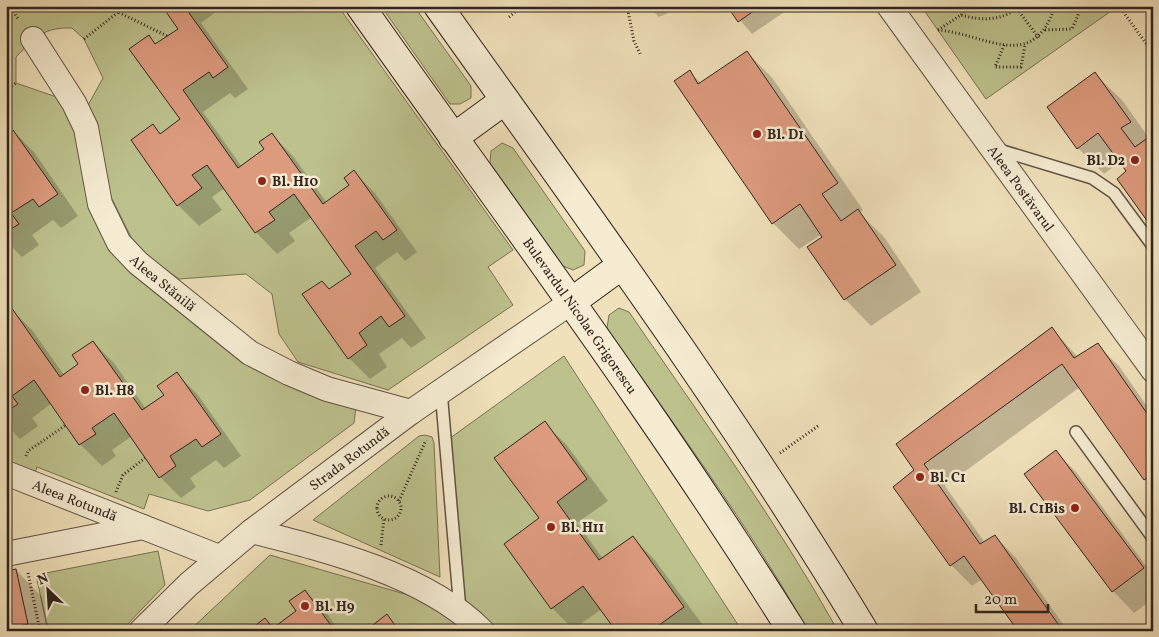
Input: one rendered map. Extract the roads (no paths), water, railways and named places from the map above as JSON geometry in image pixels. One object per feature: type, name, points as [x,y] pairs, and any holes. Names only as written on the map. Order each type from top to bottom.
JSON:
[{"type":"main road","name":"Bulevardul Nicolae Grigorescu","points":[[360,6],[706,497],[792,631]]},
{"type":"main road","points":[[438,6],[622,265],[761,466],[864,631]]},
{"type":"main road","points":[[453,138],[505,100]]},
{"type":"main road","points":[[570,303],[622,265]]},
{"type":"street","name":"Aleea Postăvarul","points":[[888,6],[1153,370]]},
{"type":"street","name":"Aleea Stănilă","points":[[33,39],[74,103],[86,128],[100,204],[119,243],[138,263],[250,353],[289,373],[327,389],[411,412]]},
{"type":"street","name":"Strada Rotundă","points":[[141,631],[219,557],[252,531],[411,412],[570,303]]},
{"type":"street","name":"Aleea Rotundă","points":[[11,475],[219,557]]},
{"type":"street","name":"Aleea Rotundă","points":[[15,552],[143,527]]},
{"type":"street","points":[[252,531],[315,547],[410,583],[460,610],[482,631]]},
{"type":"lane","points":[[991,147],[1092,178],[1114,194],[1153,246]]},
{"type":"lane","points":[[441,391],[460,610]]},
{"type":"lane","points":[[1076,432],[1153,538]]},
{"type":"place","name":"Bl. D1","points":[[757,134]]},
{"type":"place","name":"Bl. D2","points":[[1135,160]]},
{"type":"place","name":"Bl. H10","points":[[262,181]]},
{"type":"place","name":"Bl. H8","points":[[85,390]]},
{"type":"place","name":"Bl. C1","points":[[920,477]]},
{"type":"place","name":"Bl. C1Bis","points":[[1075,508]]},
{"type":"place","name":"Bl. H11","points":[[551,527]]},
{"type":"place","name":"Bl. H9","points":[[305,606]]}]
